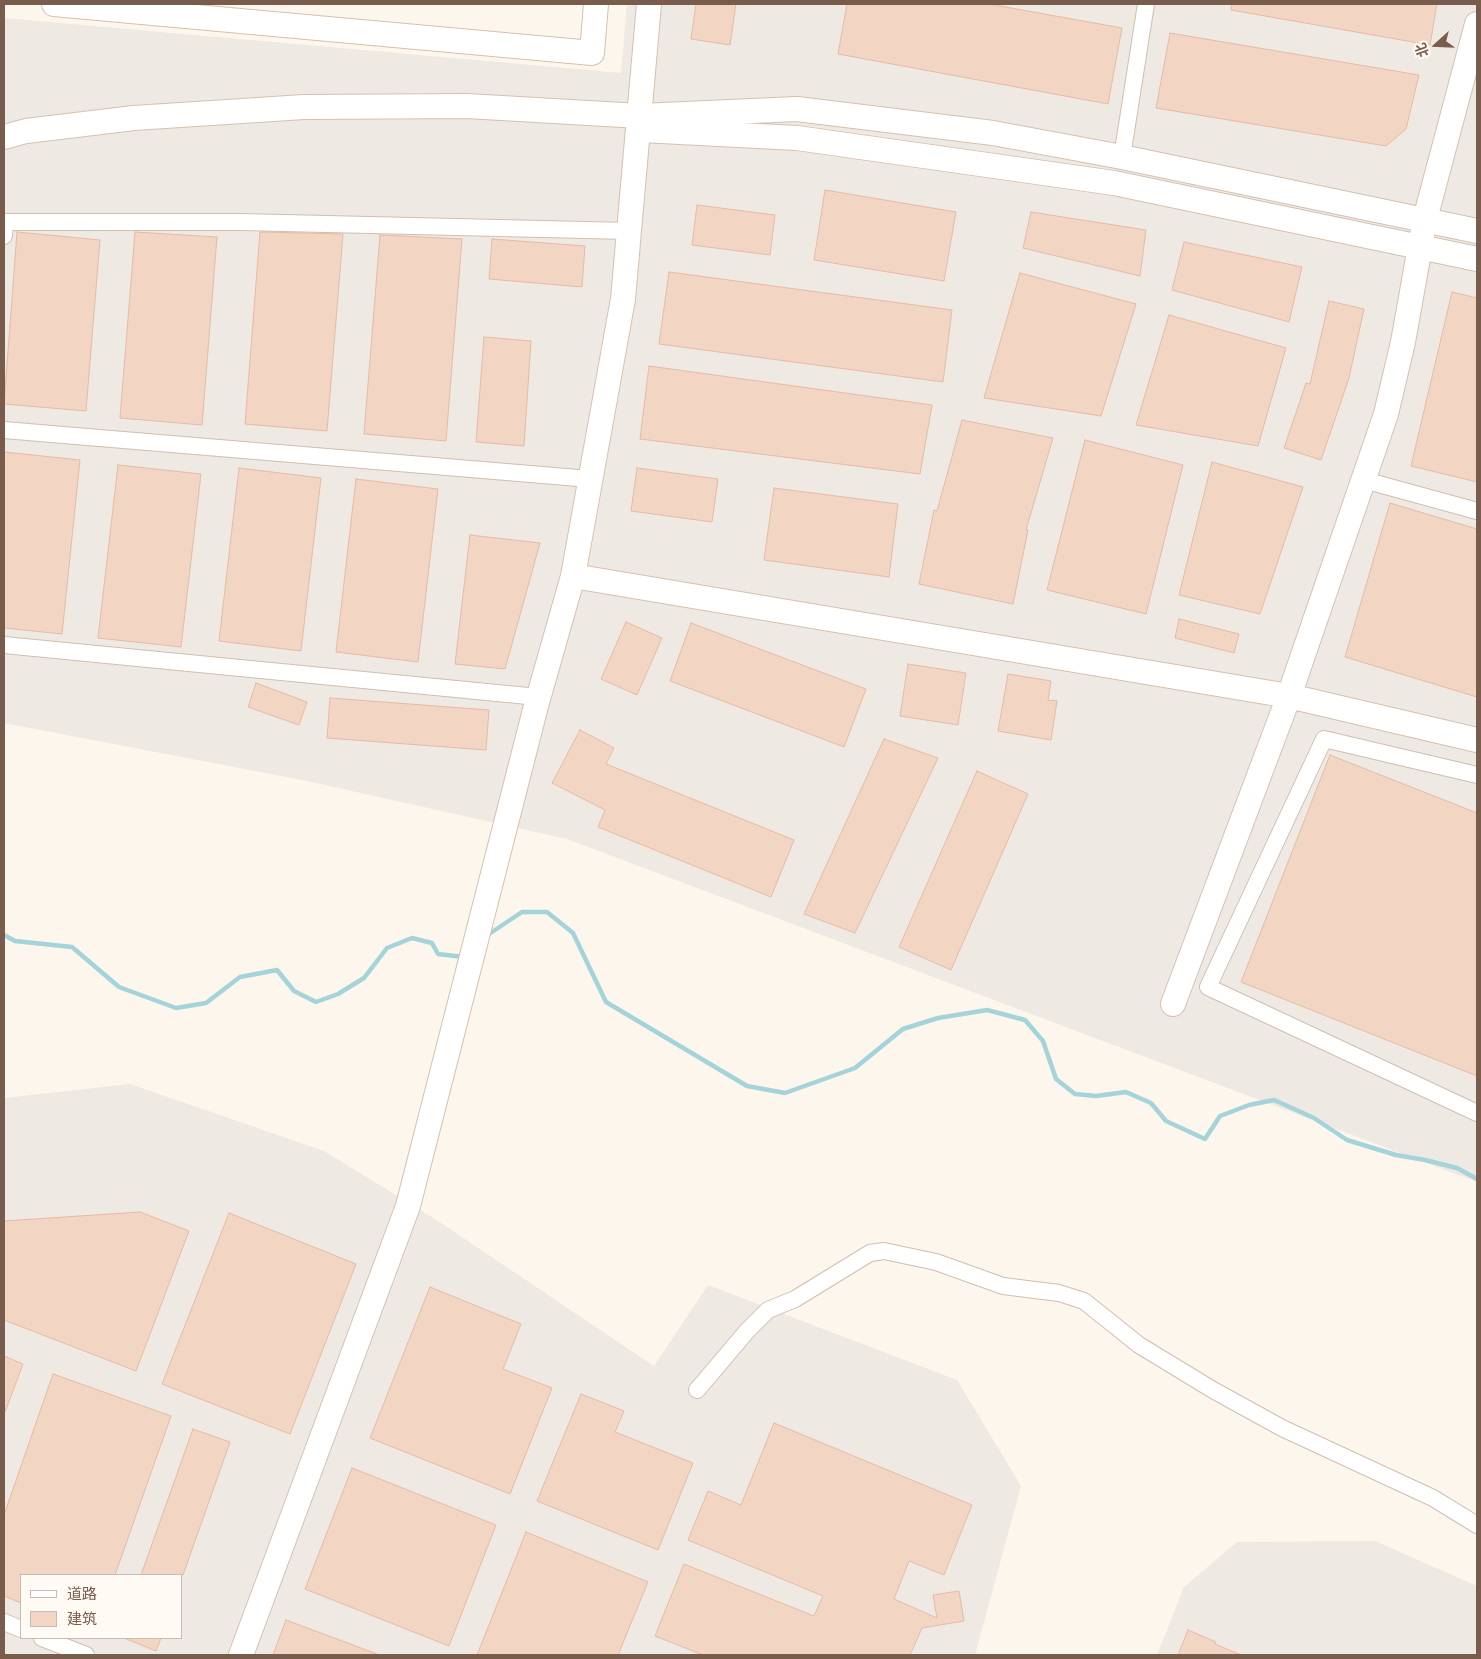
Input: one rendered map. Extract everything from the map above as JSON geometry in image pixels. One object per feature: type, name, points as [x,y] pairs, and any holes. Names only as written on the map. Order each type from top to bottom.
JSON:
[{"type":"street","points":[[54,4],[592,53],[596,4]]},
{"type":"street","points":[[241,1655],[408,1206],[538,697],[573,576],[623,299],[649,4]]},
{"type":"street","points":[[1122,157],[1146,4]]},
{"type":"street","points":[[1173,1004],[1289,696],[1386,414],[1403,342],[1425,219],[1477,24]]},
{"type":"street","points":[[4,136],[26,131],[134,118],[304,107],[467,106],[797,138],[989,164],[1114,183],[1477,259]]},
{"type":"street","points":[[4,148],[28,142],[135,130],[304,118],[468,117],[640,123],[797,109],[993,133],[1122,157],[1477,231]]},
{"type":"street","points":[[4,236],[5,222],[240,222],[629,231]]},
{"type":"street","points":[[4,430],[590,479]]},
{"type":"street","points":[[1364,480],[1477,511]]},
{"type":"street","points":[[573,576],[1289,696],[1477,740]]},
{"type":"street","points":[[4,645],[538,697]]},
{"type":"street","points":[[1477,775],[1324,739],[1208,987],[1477,1112]]},
{"type":"street","points":[[697,1390],[768,1310],[795,1299],[870,1253],[884,1251],[936,1262],[1003,1286],[1059,1293],[1084,1301],[1140,1345],[1213,1390],[1282,1428],[1432,1498],[1477,1524]]},
{"type":"street","points":[[4,1622],[20,1629]]},
{"type":"street","points":[[45,1639],[86,1655]]},
{"type":"shaded area","points":[[627,4],[1477,4],[1477,1182],[567,839],[307,781],[4,723],[4,18],[621,73]]},
{"type":"shaded area","points":[[130,1084],[324,1151],[435,1219],[654,1366],[708,1285],[957,1380],[1021,1486],[975,1655],[4,1655],[4,1098]]},
{"type":"shaded area","points":[[1375,1541],[1477,1586],[1477,1655],[1157,1655],[1184,1587],[1237,1542]]},
{"type":"building","points":[[696,4],[736,4],[730,45],[691,39]]},
{"type":"building","points":[[847,4],[989,4],[1122,28],[1108,104],[838,54]]},
{"type":"building","points":[[1232,4],[1437,4],[1430,45],[1231,10]]},
{"type":"building","points":[[1170,33],[1419,75],[1406,129],[1386,146],[1156,108]]},
{"type":"building","points":[[825,190],[956,212],[944,281],[814,260]]},
{"type":"building","points":[[697,205],[775,215],[770,255],[692,245]]},
{"type":"building","points":[[1031,212],[1146,230],[1140,276],[1023,248]]},
{"type":"building","points":[[17,232],[100,240],[86,411],[4,404]]},
{"type":"building","points":[[135,232],[217,237],[202,425],[120,418]]},
{"type":"building","points":[[260,232],[343,234],[327,431],[245,424]]},
{"type":"building","points":[[380,235],[462,239],[446,441],[364,434]]},
{"type":"building","points":[[492,239],[585,246],[582,287],[489,279]]},
{"type":"building","points":[[1184,242],[1302,267],[1289,322],[1172,290]]},
{"type":"building","points":[[669,272],[952,310],[943,382],[659,344]]},
{"type":"building","points":[[1020,273],[1136,304],[1101,416],[984,398]]},
{"type":"building","points":[[1452,292],[1477,298],[1477,482],[1411,466]]},
{"type":"building","points":[[1329,301],[1364,309],[1349,378],[1321,460],[1284,448],[1306,383],[1310,384]]},
{"type":"building","points":[[1169,315],[1286,348],[1258,446],[1136,425]]},
{"type":"building","points":[[484,337],[531,341],[524,446],[476,442]]},
{"type":"building","points":[[649,366],[932,405],[920,474],[640,439]]},
{"type":"building","points":[[962,420],[1053,438],[1026,530],[1028,530],[1013,604],[919,584],[934,510],[937,511]]},
{"type":"building","points":[[1085,440],[1183,465],[1146,614],[1047,590]]},
{"type":"building","points":[[4,452],[80,460],[62,634],[4,628]]},
{"type":"building","points":[[1212,462],[1303,487],[1260,614],[1179,595]]},
{"type":"building","points":[[118,465],[201,474],[181,647],[98,638]]},
{"type":"building","points":[[239,468],[321,478],[301,651],[219,641]]},
{"type":"building","points":[[637,468],[718,479],[712,522],[631,511]]},
{"type":"building","points":[[356,479],[438,489],[418,662],[336,652]]},
{"type":"building","points":[[774,488],[898,504],[889,577],[764,560]]},
{"type":"building","points":[[1390,503],[1477,529],[1477,697],[1345,657]]},
{"type":"building","points":[[470,535],[540,543],[505,669],[455,664]]},
{"type":"building","points":[[1179,619],[1239,634],[1234,653],[1175,638]]},
{"type":"building","points":[[626,622],[662,638],[637,695],[601,679]]},
{"type":"building","points":[[691,623],[866,689],[844,747],[670,681]]},
{"type":"building","points":[[908,664],[966,673],[958,725],[900,716]]},
{"type":"building","points":[[1008,674],[1051,681],[1048,700],[1057,701],[1051,740],[998,731]]},
{"type":"building","points":[[256,683],[307,702],[299,725],[248,707]]},
{"type":"building","points":[[330,698],[489,710],[486,750],[327,738]]},
{"type":"building","points":[[580,730],[614,748],[606,764],[794,840],[771,897],[598,827],[605,810],[552,783]]},
{"type":"building","points":[[884,739],[938,758],[855,933],[804,914]]},
{"type":"building","points":[[1330,755],[1477,813],[1477,1076],[1241,982]]},
{"type":"building","points":[[977,771],[1028,794],[951,970],[899,947]]},
{"type":"building","points":[[140,1212],[189,1231],[136,1371],[4,1320],[4,1221]]},
{"type":"building","points":[[229,1213],[356,1264],[290,1434],[162,1384]]},
{"type":"building","points":[[430,1287],[521,1324],[503,1369],[552,1388],[510,1494],[370,1438]]},
{"type":"building","points":[[4,1356],[23,1364],[5,1412],[4,1411]]},
{"type":"building","points":[[53,1374],[171,1416],[115,1574],[20,1574],[20,1603],[4,1596],[4,1515]]},
{"type":"building","points":[[581,1394],[624,1411],[615,1432],[693,1463],[658,1550],[537,1501]]},
{"type":"building","points":[[774,1423],[972,1505],[944,1575],[909,1561],[894,1599],[937,1618],[933,1595],[959,1591],[964,1621],[922,1628],[910,1655],[703,1655],[655,1636],[684,1564],[814,1616],[823,1596],[688,1540],[708,1491],[741,1505]]},
{"type":"building","points":[[193,1429],[230,1442],[183,1575],[141,1574]]},
{"type":"building","points":[[352,1468],[496,1525],[449,1646],[305,1589]]},
{"type":"building","points":[[526,1532],[648,1582],[618,1655],[477,1655]]},
{"type":"building","points":[[286,1620],[377,1654],[273,1655]]},
{"type":"building","points":[[1188,1630],[1216,1642],[1215,1644],[1241,1655],[1178,1655]]},
{"type":"building","points":[[126,1639],[161,1639],[156,1651]]},
{"type":"waterway","points":[[486,936],[522,912],[547,912],[573,933],[606,1002],[747,1086],[785,1093],[855,1068],[903,1029],[938,1018],[987,1010],[1025,1020],[1043,1041],[1056,1079],[1075,1094],[1096,1096],[1126,1092],[1151,1103],[1166,1121],[1205,1139],[1220,1116],[1249,1105],[1274,1100],[1314,1118],[1347,1140],[1396,1155],[1457,1168],[1477,1179]]},
{"type":"waterway","points":[[4,935],[15,941],[72,947],[119,987],[176,1008],[206,1003],[240,977],[277,970],[294,991],[316,1002],[338,994],[364,978],[387,948],[412,938],[432,943],[438,954],[464,957]]}]
